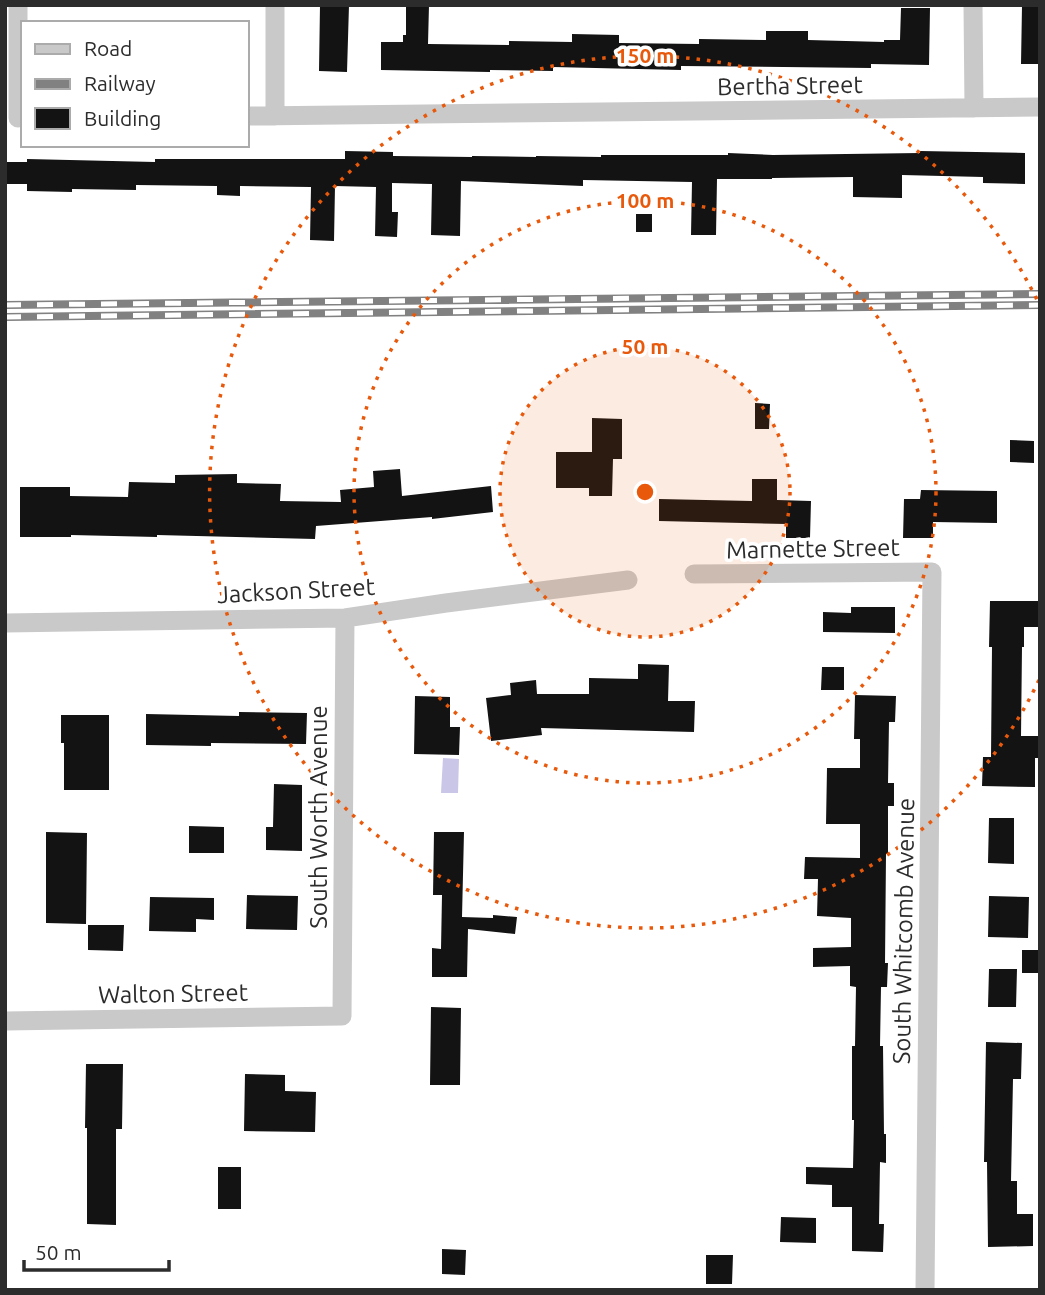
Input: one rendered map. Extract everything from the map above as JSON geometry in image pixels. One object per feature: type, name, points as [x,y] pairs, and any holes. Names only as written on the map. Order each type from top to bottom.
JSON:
[{"type":"street","points":[[15,118],[18,5]]},
{"type":"street","points":[[275,5],[275,116]]},
{"type":"street","points":[[973,5],[974,108]]},
{"type":"street","name":"Bertha Street","points":[[248,116],[1040,107]]},
{"type":"street","name":"Marnette Street","points":[[694,574],[932,572]]},
{"type":"street","name":"South Whitcomb Avenue","points":[[925,1290],[932,572]]},
{"type":"street","name":"Jackson Street","points":[[5,623],[345,618],[628,580]]},
{"type":"street","name":"South Worth Avenue","points":[[342,1016],[345,618]]},
{"type":"street","name":"Walton Street","points":[[5,1021],[342,1016]]},
{"type":"water","points":[[443,758],[459,759],[458,793],[441,793]]},
{"type":"building","points":[[320,5],[349,5],[347,72],[319,71]]},
{"type":"building","points":[[406,5],[429,5],[428,44],[509,45],[509,41],[572,42],[572,34],[619,35],[619,43],[699,44],[699,39],[766,40],[766,31],[808,31],[808,40],[884,42],[900,40],[901,8],[930,8],[929,65],[871,64],[871,68],[681,66],[681,70],[553,67],[553,71],[490,72],[381,70],[381,42],[403,42],[403,35],[406,35]]},
{"type":"building","points":[[1022,6],[1040,7],[1040,64],[1021,64]]},
{"type":"building","points":[[345,151],[393,152],[393,156],[472,157],[920,151],[1025,153],[1025,184],[983,183],[983,177],[902,175],[902,198],[853,197],[853,177],[717,179],[716,235],[691,235],[692,182],[583,180],[583,186],[461,181],[460,236],[431,235],[432,184],[392,183],[392,212],[398,212],[397,237],[375,236],[376,187],[335,186],[334,241],[310,240],[311,187],[240,186],[240,196],[217,195],[217,186],[136,185],[136,190],[72,189],[72,192],[27,191],[27,184],[5,184],[5,162],[27,162],[27,159],[155,162],[155,159],[345,159]]},
{"type":"building","points":[[636,214],[652,214],[652,232],[636,232]]},
{"type":"building","points":[[755,403],[770,404],[769,429],[755,429]]},
{"type":"building","points":[[592,418],[622,419],[622,459],[613,459],[612,496],[589,496],[589,488],[556,488],[556,452],[592,452]]},
{"type":"building","points":[[1010,440],[1034,441],[1034,463],[1010,462]]},
{"type":"building","points":[[400,469],[402,496],[491,486],[493,512],[432,519],[316,526],[315,539],[157,535],[20,537],[20,487],[70,487],[70,496],[128,497],[129,482],[175,483],[175,475],[237,474],[237,483],[281,484],[280,501],[341,502],[340,490],[374,487],[373,471]]},
{"type":"building","points":[[752,479],[777,479],[777,500],[811,501],[810,538],[786,538],[786,524],[659,521],[659,499],[752,501]]},
{"type":"building","points":[[921,490],[997,491],[997,523],[933,522],[933,538],[903,538],[904,499],[920,499]]},
{"type":"building","points":[[990,601],[1040,601],[1040,627],[1024,627],[1022,647],[1021,736],[1040,736],[1040,758],[1035,758],[1035,787],[982,786],[983,757],[991,757]]},
{"type":"building","points":[[851,607],[895,607],[895,633],[823,632],[823,612],[851,613]]},
{"type":"building","points":[[638,664],[669,665],[668,701],[695,701],[694,732],[541,728],[542,735],[491,741],[486,698],[511,695],[510,683],[536,680],[537,694],[589,694],[589,678],[638,679]]},
{"type":"building","points":[[822,667],[844,667],[844,690],[821,690]]},
{"type":"building","points":[[855,695],[896,696],[895,722],[889,722],[888,783],[894,783],[894,806],[888,806],[886,854],[887,987],[881,987],[880,1046],[883,1046],[886,1134],[886,1163],[880,1162],[879,1224],[884,1224],[883,1252],[852,1251],[852,1207],[832,1207],[832,1185],[806,1184],[806,1167],[853,1168],[852,1046],[855,1046],[856,987],[850,986],[850,966],[813,967],[813,948],[851,947],[851,918],[817,916],[818,879],[804,879],[805,857],[860,858],[860,824],[826,824],[827,768],[860,768],[860,739],[854,739]]},
{"type":"building","points":[[415,696],[450,697],[450,727],[460,727],[459,755],[414,754]]},
{"type":"building","points":[[239,712],[307,713],[306,744],[146,745],[146,714],[239,716]]},
{"type":"building","points":[[61,715],[109,715],[109,790],[64,790]]},
{"type":"building","points":[[274,784],[302,785],[302,851],[266,850],[266,827],[273,827]]},
{"type":"building","points":[[989,818],[1014,818],[1014,864],[988,863]]},
{"type":"building","points":[[189,826],[224,827],[224,853],[189,853]]},
{"type":"building","points":[[46,832],[87,833],[86,924],[46,923]]},
{"type":"building","points":[[434,832],[464,832],[462,917],[517,917],[515,934],[468,929],[467,977],[432,977],[432,948],[441,949],[442,895],[433,895]]},
{"type":"building","points":[[247,895],[298,896],[297,930],[246,929]]},
{"type":"building","points":[[989,896],[1029,897],[1028,938],[988,937]]},
{"type":"building","points":[[150,897],[214,898],[214,920],[196,919],[196,932],[149,931]]},
{"type":"building","points":[[88,925],[124,925],[123,951],[88,950]]},
{"type":"building","points":[[1022,950],[1040,950],[1040,973],[1022,973]]},
{"type":"building","points":[[989,969],[1017,969],[1016,1007],[988,1007]]},
{"type":"building","points":[[431,1007],[461,1008],[460,1085],[430,1085]]},
{"type":"building","points":[[986,1042],[1022,1043],[1021,1079],[1013,1079],[1011,1181],[1017,1181],[1017,1214],[1033,1214],[1033,1246],[988,1247],[987,1162],[984,1162]]},
{"type":"building","points":[[86,1064],[123,1064],[122,1129],[116,1129],[116,1225],[87,1224]]},
{"type":"building","points":[[245,1074],[285,1075],[285,1091],[316,1092],[315,1132],[244,1131]]},
{"type":"building","points":[[218,1167],[241,1167],[241,1209],[218,1209]]},
{"type":"building","points":[[781,1217],[816,1218],[816,1243],[780,1242]]},
{"type":"building","points":[[442,1249],[466,1250],[465,1275],[442,1274]]},
{"type":"building","points":[[706,1255],[733,1255],[732,1284],[706,1284]]},
{"type":"railway","points":[[5,305],[1040,294]]},
{"type":"railway","points":[[5,317],[1040,305]]}]
